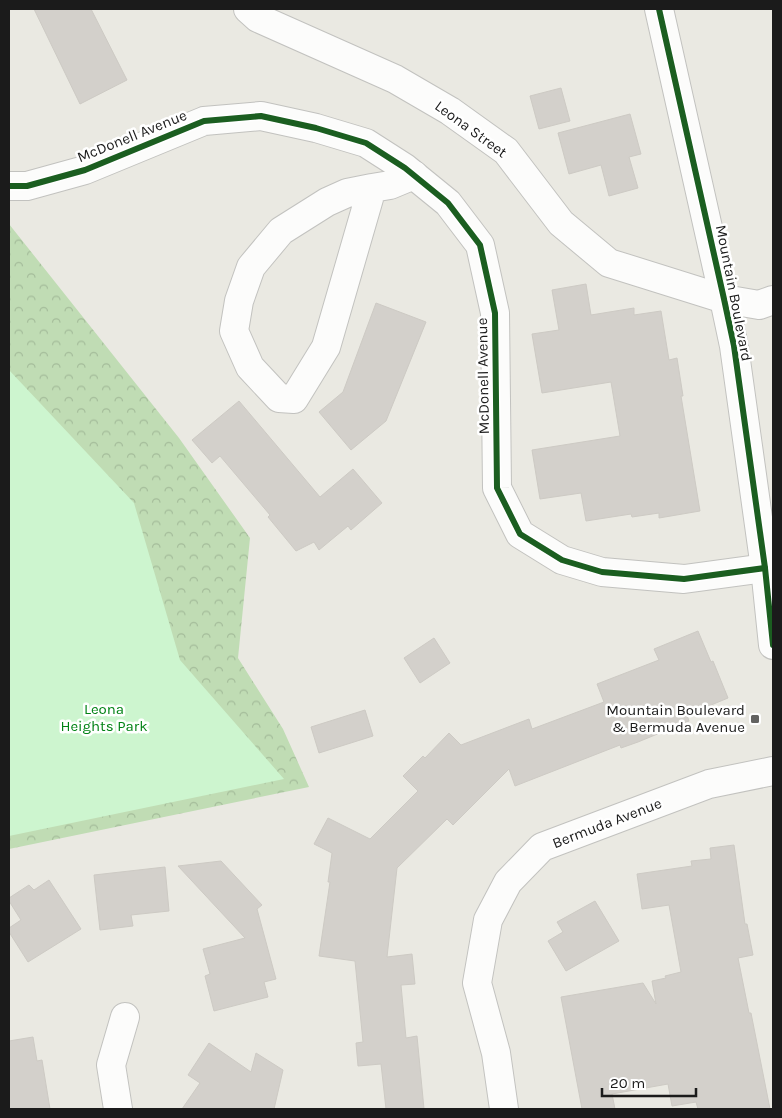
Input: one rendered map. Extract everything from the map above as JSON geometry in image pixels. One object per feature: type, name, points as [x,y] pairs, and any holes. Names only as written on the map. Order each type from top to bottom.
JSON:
[{"type":"street","name":"Leona Street","points":[[248,9],[258,18],[394,78],[450,111],[506,151],[561,223],[609,263],[724,299],[759,305],[773,300]]},
{"type":"street","name":"Mountain Boulevard","points":[[659,9],[734,346],[765,568],[773,646]]},
{"type":"street","name":"McDonell Avenue","points":[[9,186],[27,186],[85,170],[204,121],[261,116],[316,128],[366,143],[414,176],[448,203],[480,245],[495,313],[497,488],[520,534],[562,560],[602,572],[684,579],[765,568]]},
{"type":"street","points":[[372,188],[326,348],[294,399],[279,398],[250,367],[234,331],[239,301],[251,267],[281,231],[327,202],[347,193],[372,188],[390,185],[414,176]]},
{"type":"street","name":"Bermuda Avenue","points":[[504,1109],[496,1053],[477,983],[488,920],[508,882],[542,847],[709,784],[773,771]]},
{"type":"street","points":[[118,1109],[111,1065],[125,1017]]},
{"type":"green space","points":[[9,224],[179,438],[250,538],[238,658],[283,729],[309,787],[9,849]]},
{"type":"green space","name":"Leona Heights Park","points":[[9,370],[134,503],[180,660],[284,779],[9,836]]},
{"type":"building","points":[[34,9],[91,9],[127,80],[80,104]]},
{"type":"building","points":[[561,88],[570,121],[539,129],[530,96]]},
{"type":"building","points":[[630,114],[641,154],[629,157],[638,188],[609,196],[601,165],[569,174],[558,133]]},
{"type":"building","points":[[586,284],[591,315],[634,308],[634,315],[661,311],[669,360],[677,358],[683,396],[681,396],[700,511],[659,518],[659,513],[632,517],[631,514],[586,521],[581,493],[540,499],[532,450],[620,436],[611,382],[542,393],[532,334],[559,330],[552,290]]},
{"type":"building","points":[[376,303],[426,322],[386,421],[351,450],[319,412],[343,392]]},
{"type":"building","points":[[239,401],[320,497],[353,469],[382,503],[351,530],[348,526],[319,550],[314,542],[296,551],[268,517],[270,515],[220,456],[212,463],[192,440]]},
{"type":"building","points":[[698,631],[728,698],[687,715],[689,721],[638,742],[621,748],[620,745],[515,786],[509,769],[453,825],[447,819],[397,868],[387,957],[412,954],[415,984],[401,985],[406,1038],[417,1036],[424,1109],[386,1109],[381,1064],[358,1066],[356,1043],[363,1042],[355,961],[319,956],[330,882],[328,882],[332,853],[314,844],[328,818],[370,839],[418,791],[403,776],[423,756],[425,758],[449,733],[461,745],[529,719],[532,729],[604,702],[597,684],[659,660],[654,649]]},
{"type":"building","points":[[434,638],[450,663],[420,683],[404,658]]},
{"type":"building","points":[[365,710],[373,736],[319,753],[311,727]]},
{"type":"building","points":[[734,845],[745,924],[747,924],[753,955],[738,958],[770,1109],[698,1109],[696,1102],[672,1106],[668,1084],[612,1094],[615,1109],[582,1109],[561,997],[643,983],[656,1004],[652,981],[681,972],[669,905],[642,909],[637,874],[692,866],[691,861],[711,859],[710,848]]},
{"type":"building","points":[[221,861],[262,905],[257,909],[276,979],[264,982],[268,997],[214,1011],[205,976],[210,974],[203,949],[245,938],[178,866]]},
{"type":"building","points":[[165,867],[169,911],[131,915],[133,926],[100,930],[94,875]]},
{"type":"building","points":[[49,880],[81,929],[28,962],[9,932],[9,928],[21,920],[9,898],[29,885],[34,890]]},
{"type":"building","points":[[595,901],[619,941],[566,971],[548,941],[563,932],[557,922]]},
{"type":"building","points":[[33,1037],[37,1061],[42,1060],[50,1109],[9,1109],[9,1041]]},
{"type":"building","points":[[209,1043],[251,1072],[256,1053],[283,1070],[274,1109],[182,1109],[200,1083],[188,1075]]},
{"type":"cycle path","points":[[659,9],[734,346],[765,568],[773,645]]},
{"type":"cycle path","points":[[9,186],[27,186],[85,170],[204,121],[261,116],[316,128],[366,143],[405,168],[448,203],[480,245],[495,313],[497,488],[520,534],[562,560],[602,572],[684,579],[765,568]]},
{"type":"place","name":"Mountain Boulevard & Bermuda Avenue","points":[[755,719]]}]
